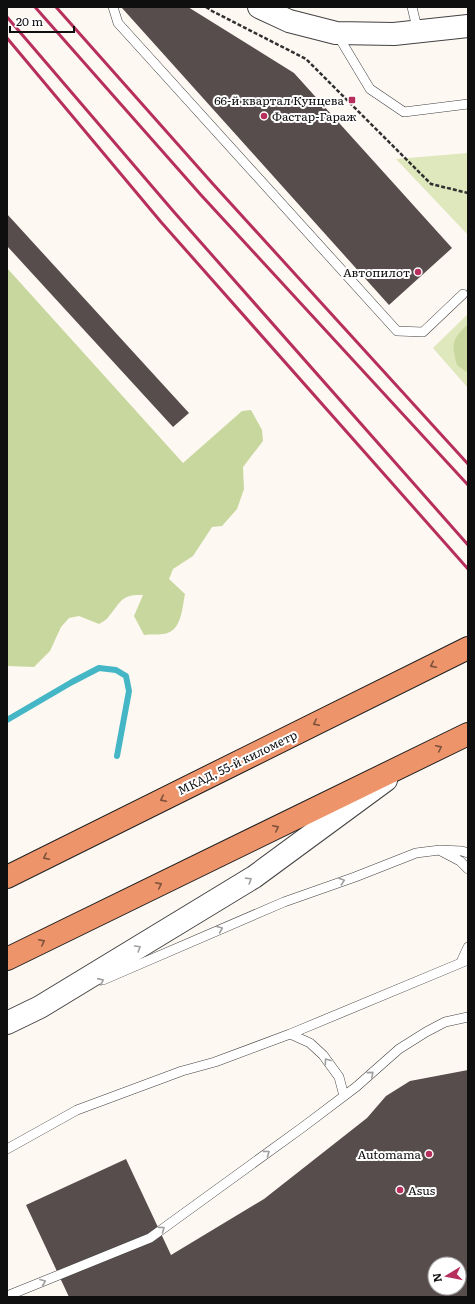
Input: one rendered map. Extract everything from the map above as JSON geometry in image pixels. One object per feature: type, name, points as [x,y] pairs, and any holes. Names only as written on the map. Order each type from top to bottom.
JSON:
[{"type":"highway","name":"МКАД, 55-й километр","points":[[7,877],[468,648]]},
{"type":"highway","points":[[7,959],[467,735]]},
{"type":"street","points":[[259,7],[289,21],[336,33],[394,34],[468,26]]},
{"type":"street","points":[[7,1023],[40,1007],[254,876],[413,761]]},
{"type":"lane","points":[[113,7],[118,23],[397,331],[423,332],[463,294]]},
{"type":"lane","points":[[412,7],[418,32]]},
{"type":"lane","points":[[336,33],[370,89],[404,112],[468,104]]},
{"type":"lane","points":[[40,1007],[284,902],[355,877],[416,853],[440,850],[462,851],[468,853]]},
{"type":"lane","points":[[440,850],[460,862],[468,869]]},
{"type":"lane","points":[[7,1149],[77,1110],[182,1071],[215,1062],[290,1034],[464,961],[468,947]]},
{"type":"lane","points":[[7,1296],[150,1238],[344,1096],[399,1049],[445,1022],[468,1017]]},
{"type":"lane","points":[[290,1034],[310,1043],[323,1055],[339,1077],[344,1096]]},
{"type":"path","points":[[206,7],[306,59],[431,184],[468,193]]},
{"type":"green space","points":[[468,153],[468,235],[396,159]]},
{"type":"green space","points":[[7,268],[183,463],[242,411],[251,410],[262,430],[263,441],[243,467],[244,489],[237,509],[222,526],[212,527],[193,556],[173,569],[169,579],[185,594],[182,612],[178,624],[174,629],[163,634],[144,635],[134,616],[143,595],[130,596],[122,600],[107,619],[99,624],[79,616],[69,618],[61,627],[50,651],[34,667],[7,666]]},
{"type":"green space","points":[[468,314],[468,388],[433,348]]},
{"type":"green space","points":[[468,324],[468,373],[457,365],[454,342]]},
{"type":"building","points":[[188,7],[294,73],[452,248],[389,305],[122,8]]},
{"type":"building","points":[[7,214],[189,413],[173,427],[7,246]]},
{"type":"building","points":[[468,1070],[468,1297],[69,1297],[26,1205],[126,1159],[171,1255],[264,1199],[367,1118],[386,1096],[410,1081]]},
{"type":"waterway","points":[[7,720],[99,668],[116,670],[126,676],[129,691],[117,756]]},
{"type":"railway","points":[[35,7],[201,195],[468,485]]},
{"type":"railway","points":[[56,7],[213,184],[468,464]]},
{"type":"railway","points":[[7,17],[174,212],[468,545]]},
{"type":"railway","points":[[7,38],[161,222],[468,569]]},
{"type":"place","name":"66-й квартал Кунцева","points":[[352,100]]},
{"type":"place","name":"Фастар-Гараж","points":[[264,116]]},
{"type":"place","name":"Автопилот","points":[[418,272]]},
{"type":"place","name":"Automama","points":[[429,1154]]},
{"type":"place","name":"Asus","points":[[400,1190]]}]
